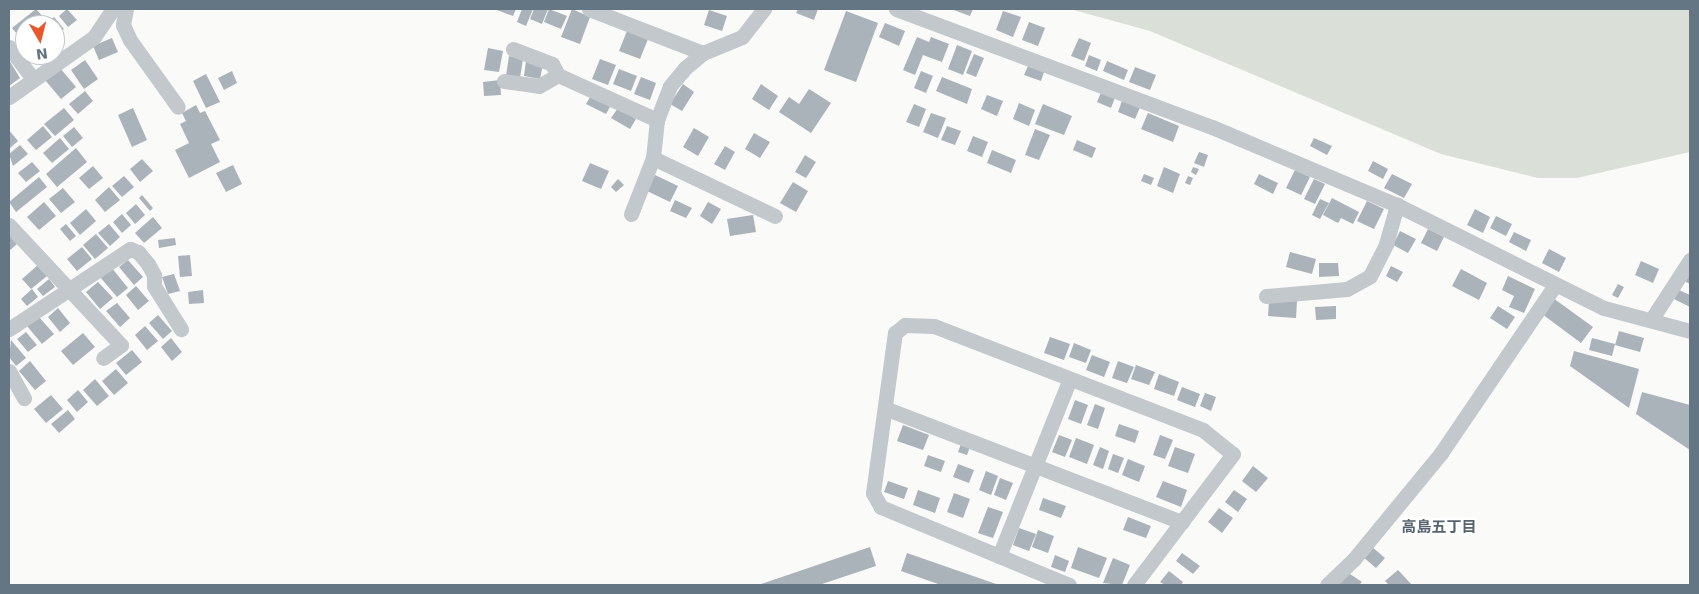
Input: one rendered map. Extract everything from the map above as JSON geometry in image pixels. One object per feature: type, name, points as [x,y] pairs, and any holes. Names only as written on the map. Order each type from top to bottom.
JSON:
[{"type":"street","points":[[9,97],[94,37],[113,9]]},
{"type":"street","points":[[126,9],[123,25],[130,40],[178,107]]},
{"type":"street","points":[[589,9],[703,54]]},
{"type":"street","points":[[631,214],[653,158],[657,120],[670,86],[685,68],[703,54],[742,36],[764,9]]},
{"type":"street","points":[[896,9],[1212,127],[1397,205],[1604,308],[1690,331]]},
{"type":"street","points":[[9,47],[33,79]]},
{"type":"street","points":[[513,49],[552,64],[558,75],[657,120]]},
{"type":"street","points":[[504,81],[539,86],[558,75]]},
{"type":"street","points":[[653,158],[775,216]]},
{"type":"street","points":[[1266,296],[1347,289],[1370,276],[1386,244],[1397,205]]},
{"type":"street","points":[[9,225],[71,289],[121,345],[103,358]]},
{"type":"street","points":[[9,329],[130,249],[138,252],[148,264],[154,275],[154,286],[181,329]]},
{"type":"street","points":[[1651,320],[1690,260]]},
{"type":"street","points":[[1327,585],[1354,559],[1440,453],[1556,284]]},
{"type":"street","points":[[1069,585],[882,507],[873,493],[895,333],[905,325],[934,326],[1069,381],[1203,430],[1233,454],[1134,585]]},
{"type":"street","points":[[9,371],[24,398]]},
{"type":"street","points":[[999,556],[1069,381]]},
{"type":"street","points":[[886,409],[1182,522]]},
{"type":"shaded area","points":[[1070,9],[1690,9],[1690,152],[1577,178],[1538,178],[1441,154],[1150,31]]},
{"type":"building","points":[[36,9],[41,15],[28,15]]},
{"type":"building","points":[[67,9],[77,20],[68,27],[65,23],[65,15],[60,15]]},
{"type":"building","points":[[494,9],[516,9],[513,16]]},
{"type":"building","points":[[522,9],[533,9],[526,26],[517,22]]},
{"type":"building","points":[[534,9],[548,9],[542,24],[530,19]]},
{"type":"building","points":[[549,9],[567,16],[561,29],[544,22]]},
{"type":"building","points":[[572,9],[590,17],[580,44],[561,37]]},
{"type":"building","points":[[798,9],[818,9],[814,20],[796,13]]},
{"type":"building","points":[[951,9],[973,9],[970,16]]},
{"type":"building","points":[[709,10],[727,16],[722,31],[704,25]]},
{"type":"building","points":[[846,11],[878,23],[856,82],[824,70]]},
{"type":"building","points":[[1003,11],[1021,17],[1013,37],[996,30]]},
{"type":"building","points":[[1029,22],[1045,28],[1038,46],[1022,40]]},
{"type":"building","points":[[885,23],[905,31],[899,46],[879,37]]},
{"type":"building","points":[[627,31],[648,39],[640,59],[619,51]]},
{"type":"building","points":[[917,37],[929,42],[931,37],[949,44],[942,62],[923,55],[915,75],[903,70]]},
{"type":"building","points":[[112,38],[118,52],[99,60],[93,46]]},
{"type":"building","points":[[1079,38],[1091,43],[1084,61],[1071,56]]},
{"type":"building","points":[[957,45],[972,51],[963,75],[948,69]]},
{"type":"building","points":[[488,48],[503,51],[499,72],[484,70]]},
{"type":"building","points":[[974,54],[984,58],[976,77],[966,73]]},
{"type":"building","points":[[1089,55],[1101,60],[1097,71],[1085,66]]},
{"type":"building","points":[[509,56],[523,59],[520,78],[506,76]]},
{"type":"building","points":[[600,59],[616,65],[608,85],[592,79]]},
{"type":"building","points":[[9,60],[20,78],[9,86]]},
{"type":"building","points":[[85,60],[98,79],[84,89],[71,70]]},
{"type":"building","points":[[526,61],[543,64],[540,79],[524,76]]},
{"type":"building","points":[[1107,61],[1128,70],[1124,80],[1103,71]]},
{"type":"building","points":[[1028,66],[1044,72],[1041,81],[1024,75]]},
{"type":"building","points":[[1135,67],[1156,75],[1150,90],[1129,82]]},
{"type":"building","points":[[60,68],[76,87],[61,99],[45,80]]},
{"type":"building","points":[[619,69],[637,76],[631,91],[613,84]]},
{"type":"building","points":[[232,71],[237,83],[224,90],[218,78]]},
{"type":"building","points":[[921,71],[933,76],[926,93],[914,88]]},
{"type":"building","points":[[206,74],[220,102],[206,108],[193,81]]},
{"type":"building","points":[[641,77],[656,83],[650,100],[634,94]]},
{"type":"building","points":[[942,77],[972,89],[967,104],[936,91]]},
{"type":"building","points":[[500,80],[501,95],[484,96],[483,82]]},
{"type":"building","points":[[683,84],[694,92],[682,111],[670,104]]},
{"type":"building","points":[[761,84],[778,96],[769,110],[752,99]]},
{"type":"building","points":[[809,89],[831,103],[811,133],[779,112],[789,97],[799,104]]},
{"type":"building","points":[[1102,90],[1116,95],[1111,108],[1097,102]]},
{"type":"building","points":[[85,91],[93,101],[78,114],[69,104]]},
{"type":"building","points":[[592,94],[611,105],[606,114],[586,104]]},
{"type":"building","points":[[987,95],[1003,101],[997,116],[981,109]]},
{"type":"building","points":[[1123,98],[1141,105],[1135,119],[1118,112]]},
{"type":"building","points":[[1019,103],[1035,110],[1029,126],[1013,119]]},
{"type":"building","points":[[914,104],[926,109],[919,127],[906,122]]},
{"type":"building","points":[[1043,104],[1072,116],[1064,135],[1035,124]]},
{"type":"building","points":[[196,105],[200,113],[205,111],[220,140],[211,144],[220,162],[189,178],[175,150],[189,143],[180,124],[186,121],[182,113]]},
{"type":"building","points":[[64,108],[74,120],[55,136],[44,124]]},
{"type":"building","points":[[133,108],[147,140],[132,147],[118,115]]},
{"type":"building","points":[[618,108],[636,119],[630,129],[611,118]]},
{"type":"building","points":[[931,113],[946,118],[938,138],[923,132]]},
{"type":"building","points":[[1148,113],[1179,126],[1173,142],[1141,129]]},
{"type":"building","points":[[43,126],[52,137],[36,150],[27,140]]},
{"type":"building","points":[[947,126],[961,131],[955,145],[941,140]]},
{"type":"building","points":[[74,127],[83,138],[72,147],[63,136]]},
{"type":"building","points":[[694,128],[709,137],[698,156],[683,147]]},
{"type":"building","points":[[1035,129],[1050,135],[1039,160],[1025,155]]},
{"type":"building","points":[[9,130],[18,141],[9,149]]},
{"type":"building","points":[[754,133],[770,142],[760,158],[745,149]]},
{"type":"building","points":[[973,136],[988,142],[982,157],[967,151]]},
{"type":"building","points":[[60,138],[69,149],[52,163],[43,153]]},
{"type":"building","points":[[1314,138],[1332,146],[1327,155],[1310,146]]},
{"type":"building","points":[[1077,140],[1096,148],[1092,158],[1073,150]]},
{"type":"building","points":[[20,145],[28,154],[13,166],[9,154]]},
{"type":"building","points":[[725,146],[735,152],[725,170],[714,164]]},
{"type":"building","points":[[76,148],[87,162],[57,187],[46,174]]},
{"type":"building","points":[[992,150],[1016,160],[1011,173],[987,163]]},
{"type":"building","points":[[1199,152],[1208,155],[1204,167],[1194,163]]},
{"type":"building","points":[[805,155],[816,162],[806,178],[795,172]]},
{"type":"building","points":[[142,159],[153,171],[140,182],[130,169]]},
{"type":"building","points":[[1373,161],[1388,169],[1383,179],[1368,171]]},
{"type":"building","points":[[32,162],[40,171],[26,182],[18,173]]},
{"type":"building","points":[[590,163],[609,171],[601,189],[582,181]]},
{"type":"building","points":[[233,165],[242,184],[226,192],[216,173]]},
{"type":"building","points":[[93,166],[103,178],[89,189],[79,178]]},
{"type":"building","points":[[1164,167],[1180,174],[1173,193],[1157,186]]},
{"type":"building","points":[[1193,167],[1199,169],[1196,175],[1191,172]]},
{"type":"building","points":[[1295,170],[1310,177],[1301,195],[1286,188]]},
{"type":"building","points":[[1144,174],[1154,178],[1151,185],[1141,181]]},
{"type":"building","points":[[1259,174],[1278,183],[1273,194],[1254,184]]},
{"type":"building","points":[[1392,174],[1412,184],[1404,198],[1384,188]]},
{"type":"building","points":[[655,175],[678,186],[670,202],[647,191]]},
{"type":"building","points":[[124,176],[134,187],[122,197],[112,186]]},
{"type":"building","points":[[1188,176],[1193,178],[1190,185],[1185,183]]},
{"type":"building","points":[[39,177],[47,187],[16,212],[9,202]]},
{"type":"building","points":[[618,179],[624,185],[616,192],[611,187]]},
{"type":"building","points":[[1314,179],[1325,184],[1315,204],[1304,199]]},
{"type":"building","points":[[793,182],[808,191],[796,212],[780,203]]},
{"type":"building","points":[[109,187],[120,200],[105,212],[95,200]]},
{"type":"building","points":[[63,188],[75,202],[61,213],[49,199]]},
{"type":"building","points":[[142,195],[153,208],[150,211],[139,198]]},
{"type":"building","points":[[1332,198],[1359,212],[1353,224],[1341,218],[1338,223],[1323,215]]},
{"type":"building","points":[[1320,199],[1329,203],[1320,219],[1312,215]]},
{"type":"building","points":[[675,200],[692,208],[686,218],[670,211]]},
{"type":"building","points":[[1367,201],[1384,209],[1374,229],[1357,221]]},
{"type":"building","points":[[44,202],[56,216],[39,230],[27,217]]},
{"type":"building","points":[[708,202],[721,209],[712,224],[700,216]]},
{"type":"building","points":[[136,204],[145,215],[135,224],[126,213]]},
{"type":"building","points":[[86,209],[96,221],[80,235],[70,223]]},
{"type":"building","points":[[1475,209],[1490,217],[1483,233],[1467,225]]},
{"type":"building","points":[[122,214],[131,225],[122,233],[113,222]]},
{"type":"building","points":[[753,215],[756,232],[730,236],[727,219]]},
{"type":"building","points":[[1496,216],[1512,224],[1506,236],[1490,228]]},
{"type":"building","points":[[153,217],[162,228],[144,243],[135,233]]},
{"type":"building","points":[[66,224],[76,236],[70,241],[60,229]]},
{"type":"building","points":[[109,224],[120,237],[110,246],[98,233]]},
{"type":"building","points":[[1428,229],[1444,237],[1437,251],[1421,243]]},
{"type":"building","points":[[1400,231],[1416,239],[1408,253],[1393,245]]},
{"type":"building","points":[[1514,232],[1531,240],[1526,251],[1509,242]]},
{"type":"building","points":[[9,234],[17,244],[9,251]]},
{"type":"building","points":[[96,234],[108,248],[95,259],[83,245]]},
{"type":"building","points":[[175,238],[176,245],[159,248],[158,240]]},
{"type":"building","points":[[82,247],[92,259],[77,271],[67,259]]},
{"type":"building","points":[[1549,249],[1566,258],[1559,272],[1542,263]]},
{"type":"building","points":[[1290,252],[1316,259],[1312,274],[1286,267]]},
{"type":"building","points":[[190,255],[192,276],[180,277],[178,256]]},
{"type":"building","points":[[128,260],[143,277],[134,285],[119,267]]},
{"type":"building","points":[[1641,261],[1659,269],[1653,283],[1635,275]]},
{"type":"building","points":[[1319,263],[1338,263],[1339,276],[1319,277]]},
{"type":"building","points":[[38,265],[47,276],[31,289],[22,279]]},
{"type":"building","points":[[1391,266],[1403,272],[1397,282],[1386,276]]},
{"type":"building","points":[[111,267],[128,288],[117,297],[100,277]]},
{"type":"building","points":[[1690,268],[1690,284],[1682,280]]},
{"type":"building","points":[[1461,269],[1487,283],[1479,300],[1452,286]]},
{"type":"building","points":[[174,274],[180,291],[168,294],[162,277]]},
{"type":"building","points":[[1508,276],[1535,289],[1524,313],[1509,307],[1514,296],[1502,290]]},
{"type":"building","points":[[49,279],[55,287],[43,296],[37,289]]},
{"type":"building","points":[[98,282],[113,298],[100,309],[86,292]]},
{"type":"building","points":[[1618,284],[1624,287],[1618,298],[1612,295]]},
{"type":"building","points":[[136,286],[149,301],[138,310],[126,295]]},
{"type":"building","points":[[32,289],[38,297],[27,306],[21,299]]},
{"type":"building","points":[[203,290],[204,303],[189,304],[188,292]]},
{"type":"building","points":[[1679,290],[1690,295],[1690,307],[1674,299]]},
{"type":"building","points":[[1553,298],[1593,327],[1581,343],[1542,314]]},
{"type":"building","points":[[1269,300],[1297,301],[1296,318],[1268,316]]},
{"type":"building","points":[[117,303],[130,318],[120,327],[106,311]]},
{"type":"building","points":[[1336,306],[1336,319],[1316,320],[1315,307]]},
{"type":"building","points":[[1498,306],[1515,317],[1507,329],[1490,318]]},
{"type":"building","points":[[58,308],[70,323],[60,332],[48,317]]},
{"type":"building","points":[[158,315],[172,331],[163,339],[149,323]]},
{"type":"building","points":[[39,317],[54,334],[42,344],[27,326]]},
{"type":"building","points":[[145,326],[158,341],[147,350],[135,335]]},
{"type":"building","points":[[1619,331],[1644,338],[1640,352],[1615,345]]},
{"type":"building","points":[[26,332],[37,345],[28,352],[17,339]]},
{"type":"building","points":[[83,333],[95,347],[73,365],[61,351]]},
{"type":"building","points":[[1050,337],[1070,344],[1064,360],[1044,353]]},
{"type":"building","points":[[171,338],[182,352],[172,361],[161,347]]},
{"type":"building","points":[[1592,338],[1615,344],[1612,356],[1589,350]]},
{"type":"building","points":[[11,340],[26,358],[16,366],[9,357]]},
{"type":"building","points":[[1074,343],[1091,350],[1086,363],[1069,357]]},
{"type":"building","points":[[132,350],[142,362],[126,375],[116,363]]},
{"type":"building","points":[[1574,351],[1639,369],[1629,408],[1570,366]]},
{"type":"building","points":[[1092,355],[1110,362],[1104,377],[1086,370]]},
{"type":"building","points":[[30,361],[46,381],[35,390],[19,371]]},
{"type":"building","points":[[1118,361],[1134,367],[1127,383],[1112,378]]},
{"type":"building","points":[[1136,365],[1155,372],[1149,385],[1131,379]]},
{"type":"building","points":[[116,369],[128,383],[114,395],[102,381]]},
{"type":"building","points":[[1159,374],[1179,382],[1174,396],[1154,389]]},
{"type":"building","points":[[95,379],[109,396],[97,406],[83,390]]},
{"type":"building","points":[[1182,387],[1200,394],[1195,407],[1177,400]]},
{"type":"building","points":[[78,390],[88,402],[77,412],[67,400]]},
{"type":"building","points":[[1642,392],[1690,405],[1690,450],[1636,414]]},
{"type":"building","points":[[1205,393],[1216,397],[1211,411],[1200,406]]},
{"type":"building","points":[[51,395],[63,409],[46,423],[34,409]]},
{"type":"building","points":[[1075,400],[1088,405],[1081,424],[1068,419]]},
{"type":"building","points":[[1095,404],[1105,408],[1098,429],[1087,425]]},
{"type":"building","points":[[68,410],[75,419],[59,433],[51,424]]},
{"type":"building","points":[[1119,424],[1139,431],[1135,443],[1115,436]]},
{"type":"building","points":[[903,425],[929,435],[923,450],[897,441]]},
{"type":"building","points":[[1059,435],[1072,440],[1065,457],[1052,452]]},
{"type":"building","points":[[1160,435],[1173,440],[1165,459],[1153,455]]},
{"type":"building","points":[[1076,438],[1094,445],[1087,464],[1069,457]]},
{"type":"building","points":[[961,444],[970,447],[967,455],[958,452]]},
{"type":"building","points":[[1100,447],[1109,451],[1103,469],[1093,465]]},
{"type":"building","points":[[1175,447],[1195,454],[1188,473],[1168,466]]},
{"type":"building","points":[[1113,454],[1124,458],[1118,473],[1108,469]]},
{"type":"building","points":[[928,455],[945,461],[941,472],[924,466]]},
{"type":"building","points":[[1128,459],[1145,466],[1139,482],[1122,475]]},
{"type":"building","points":[[958,464],[974,470],[969,483],[953,477]]},
{"type":"building","points":[[1253,466],[1268,478],[1256,492],[1242,481]]},
{"type":"building","points":[[986,471],[998,476],[991,495],[979,490]]},
{"type":"building","points":[[1000,478],[1013,483],[1006,500],[994,495]]},
{"type":"building","points":[[888,481],[908,488],[904,499],[884,492]]},
{"type":"building","points":[[1163,481],[1187,490],[1181,507],[1156,497]]},
{"type":"building","points":[[918,490],[940,498],[935,513],[913,505]]},
{"type":"building","points":[[1234,490],[1247,499],[1238,512],[1225,502]]},
{"type":"building","points":[[954,493],[970,499],[963,518],[947,512]]},
{"type":"building","points":[[1043,498],[1066,506],[1061,518],[1039,510]]},
{"type":"building","points":[[988,507],[1003,512],[993,538],[978,533]]},
{"type":"building","points":[[1219,508],[1233,518],[1222,533],[1208,522]]},
{"type":"building","points":[[1128,517],[1151,526],[1146,538],[1123,530]]},
{"type":"building","points":[[1019,528],[1036,534],[1029,551],[1013,545]]},
{"type":"building","points":[[1038,530],[1054,536],[1048,553],[1032,547]]},
{"type":"building","points":[[1371,546],[1385,558],[1376,568],[1362,556]]},
{"type":"building","points":[[870,547],[876,566],[819,585],[758,585]]},
{"type":"building","points":[[1078,547],[1107,558],[1099,578],[1071,568]]},
{"type":"building","points":[[907,553],[999,585],[941,585],[901,571]]},
{"type":"building","points":[[1182,553],[1200,566],[1193,574],[1176,561]]},
{"type":"building","points":[[1055,555],[1069,561],[1065,572],[1051,567]]},
{"type":"building","points":[[1113,558],[1130,565],[1122,585],[1103,583]]},
{"type":"building","points":[[1398,570],[1412,585],[1389,585],[1385,581]]},
{"type":"building","points":[[1169,571],[1183,582],[1181,585],[1165,585],[1160,582]]},
{"type":"building","points":[[1347,572],[1362,582],[1359,585],[1338,584]]},
{"type":"district","name":"高島五丁目","points":[[1439,528]]}]
